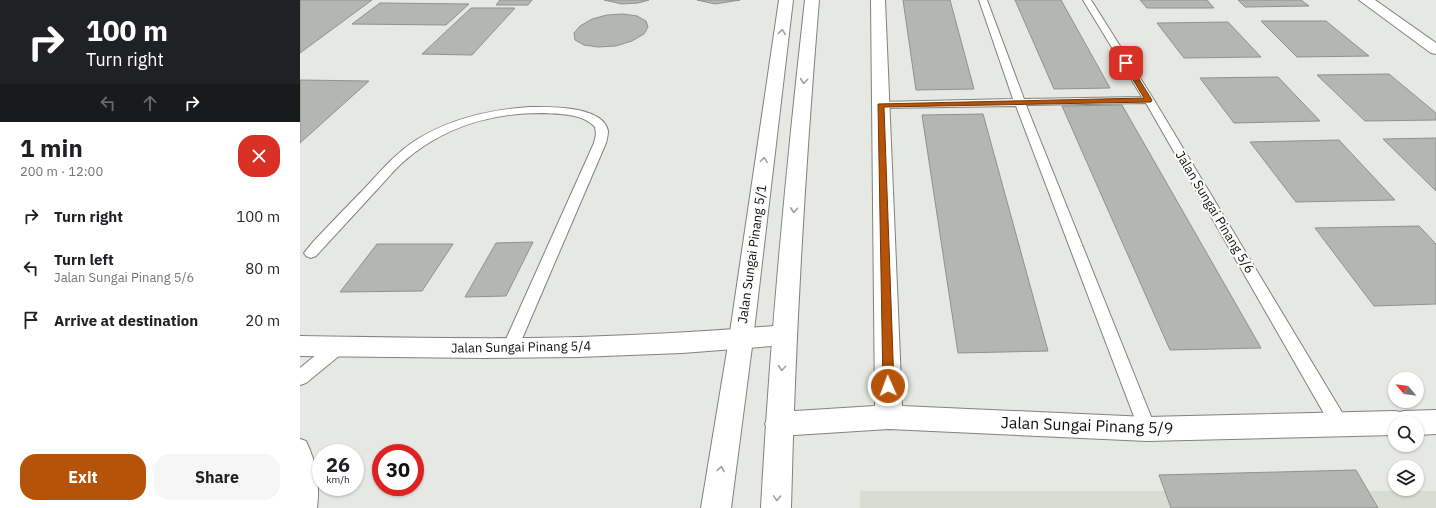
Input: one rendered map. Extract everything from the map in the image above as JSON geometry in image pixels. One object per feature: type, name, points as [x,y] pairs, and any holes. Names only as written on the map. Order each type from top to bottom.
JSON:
[{"type":"street","name":"Jalan Sungai Pinang 5/1","points":[[716,508],[741,339],[786,0]]},
{"type":"street","points":[[776,508],[779,424],[797,152],[812,0]]},
{"type":"street","points":[[878,0],[889,417]]},
{"type":"street","points":[[1366,0],[1436,50]]},
{"type":"street","points":[[741,339],[785,335]]},
{"type":"street","name":"Jalan Sungai Pinang 5/4","points":[[300,346],[510,348],[576,347],[741,339]]},
{"type":"street","name":"Jalan Sungai Pinang 5/9","points":[[779,424],[889,417],[1147,429],[1388,423]]},
{"type":"street","points":[[1424,422],[1436,422]]},
{"type":"lane","points":[[983,0],[1020,103],[1147,429]]},
{"type":"lane","name":"Jalan Sungai Pinang 5/6","points":[[1087,0],[1149,100],[1340,425]]},
{"type":"lane","points":[[880,105],[1149,100]]},
{"type":"lane","points":[[311,253],[398,160],[435,133],[462,121],[499,112],[530,110],[562,111],[592,118],[599,124],[602,131],[600,143],[510,348]]},
{"type":"lane","points":[[300,378],[339,346]]},
{"type":"lane","points":[[300,447],[307,464],[310,485],[307,508]]},
{"type":"shaded area","points":[[860,491],[1388,491],[1388,496],[1424,496],[1424,491],[1436,491],[1436,508],[860,508]]},
{"type":"building","points":[[300,0],[372,0],[300,53]]},
{"type":"building","points":[[500,0],[532,0],[528,5],[496,5]]},
{"type":"building","points":[[604,0],[649,0],[638,3],[622,4]]},
{"type":"building","points":[[697,0],[740,0],[715,4]]},
{"type":"building","points":[[903,0],[950,0],[974,89],[916,90]]},
{"type":"building","points":[[1015,0],[1061,0],[1110,88],[1054,89]]},
{"type":"building","points":[[1140,0],[1207,0],[1214,8],[1147,8]]},
{"type":"building","points":[[1238,0],[1301,0],[1309,6],[1245,7]]},
{"type":"building","points":[[380,3],[469,4],[446,25],[352,24]]},
{"type":"building","points":[[471,8],[515,8],[472,55],[422,54]]},
{"type":"building","points":[[623,14],[637,16],[646,21],[648,27],[644,34],[632,41],[616,46],[598,47],[584,45],[575,40],[574,33],[580,26],[592,19],[607,15]]},
{"type":"building","points":[[1261,21],[1326,21],[1369,56],[1297,57]]},
{"type":"building","points":[[1228,22],[1261,57],[1184,58],[1157,23]]},
{"type":"building","points":[[1389,74],[1436,113],[1436,120],[1365,121],[1317,75]]},
{"type":"building","points":[[1278,77],[1320,121],[1234,123],[1200,78]]},
{"type":"building","points":[[300,80],[369,81],[300,143]]},
{"type":"building","points":[[1122,105],[1261,348],[1170,350],[1062,106]]},
{"type":"building","points":[[983,114],[1048,351],[958,353],[922,115]]},
{"type":"building","points":[[1436,138],[1436,191],[1383,139]]},
{"type":"building","points":[[1339,140],[1395,200],[1296,202],[1250,142]]},
{"type":"building","points":[[1419,226],[1436,244],[1436,304],[1374,306],[1315,228]]},
{"type":"building","points":[[533,242],[506,296],[465,297],[496,243]]},
{"type":"building","points":[[377,244],[453,244],[422,291],[340,292]]},
{"type":"building","points":[[1356,470],[1378,508],[1171,508],[1159,475]]},
{"type":"route","points":[[888,386],[880,105],[1149,100],[1126,63]]}]
